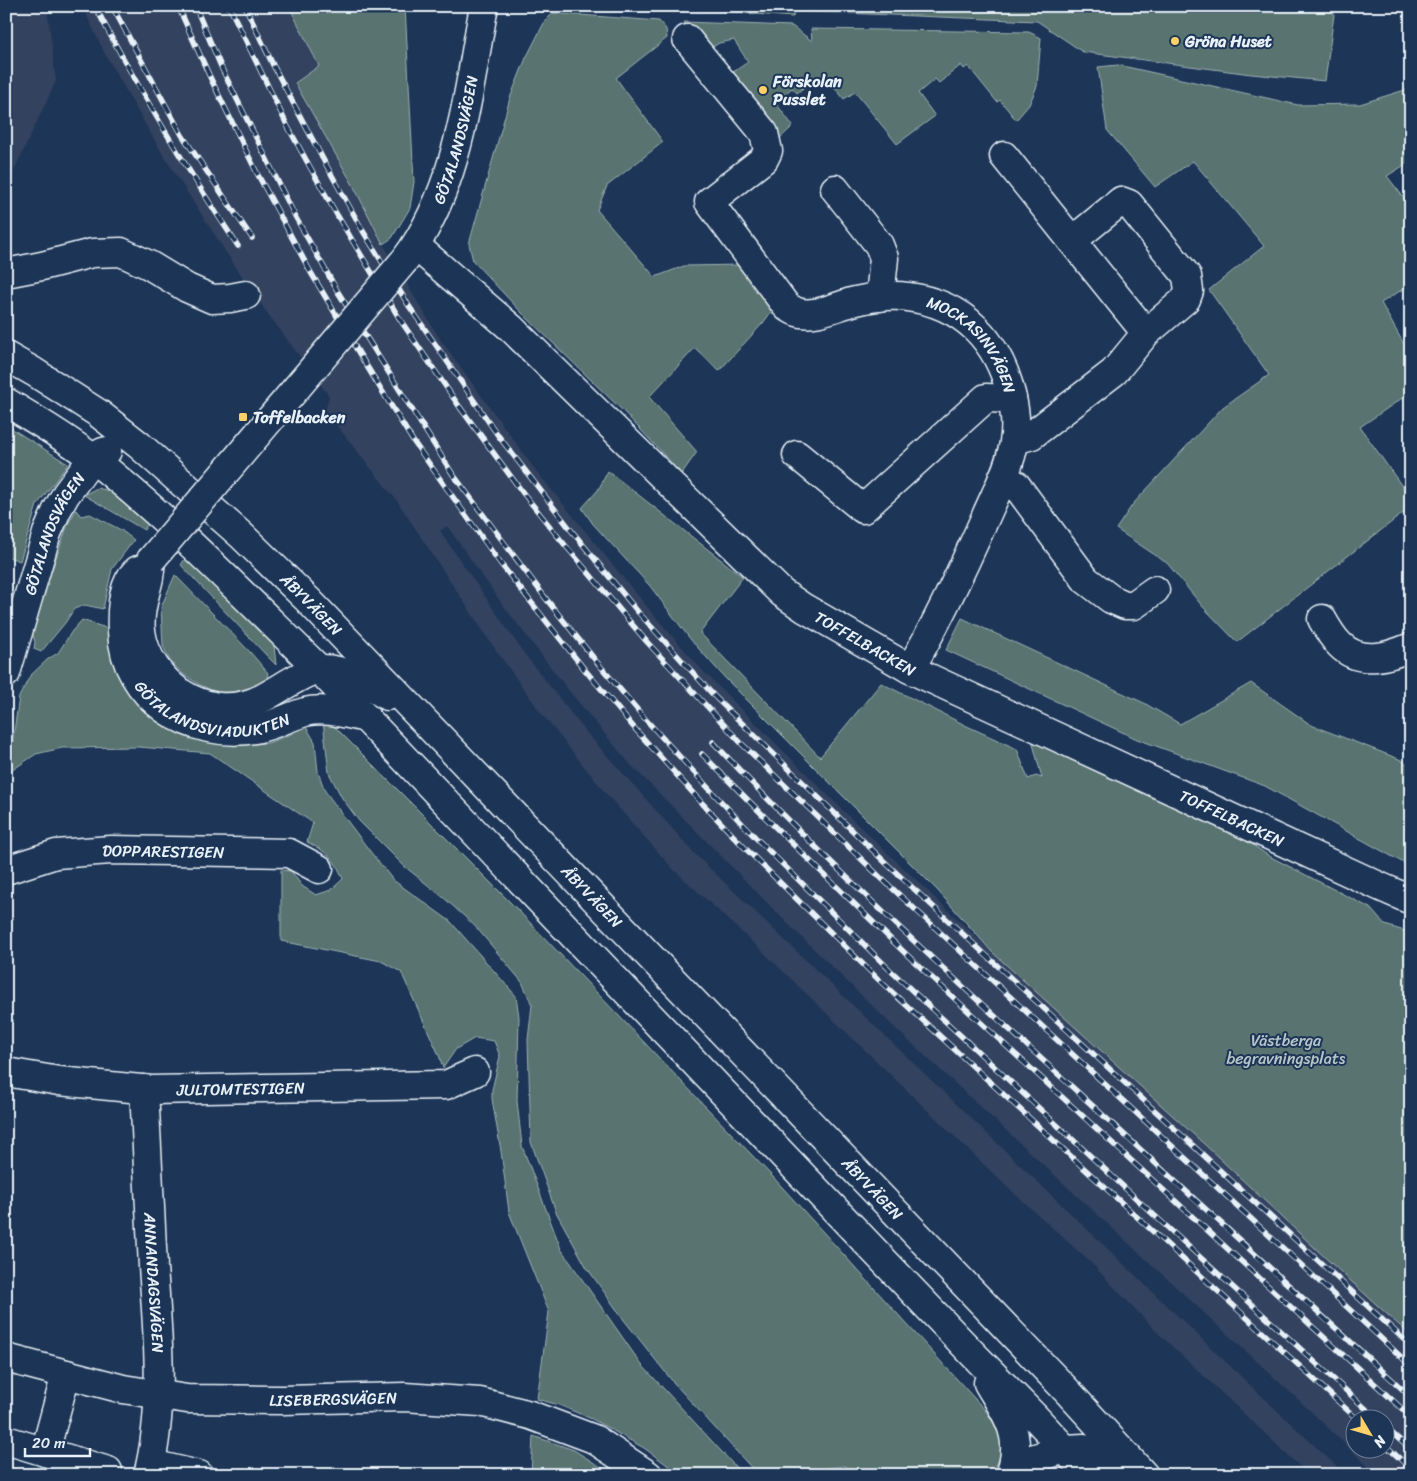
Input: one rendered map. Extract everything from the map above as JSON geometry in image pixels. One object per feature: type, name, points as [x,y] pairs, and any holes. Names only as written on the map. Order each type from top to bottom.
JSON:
[{"type":"street","name":"GÖTALANDSVÄGEN","points":[[410,254],[428,226],[446,185],[458,142],[484,6]]},
{"type":"street","name":"MOCKASINVÄGEN","points":[[687,39],[764,133],[768,151],[764,159],[709,202],[787,306],[798,313],[814,313],[856,301],[880,297],[909,297],[930,302],[951,310],[969,322],[989,341],[1008,380],[1016,420],[1014,440],[1003,477],[959,576],[910,669]]},
{"type":"street","points":[[1004,156],[1146,333]]},
{"type":"street","points":[[835,189],[879,245],[884,258],[880,297]]},
{"type":"street","points":[[1014,440],[1032,436],[1114,372],[1146,333],[1186,299],[1189,291],[1187,276],[1129,204],[1121,201],[1072,241]]},
{"type":"street","points":[[6,272],[42,266],[92,253],[121,252],[149,265],[187,288],[212,299],[246,295]]},
{"type":"street","name":"GÖTALANDSVIADUKTEN","points":[[366,718],[342,712],[307,712],[255,729],[234,730],[196,725],[169,712],[147,694],[138,681],[125,654],[121,615],[126,590],[133,574],[151,560],[410,254]]},
{"type":"street","name":"TOFFELBACKEN","points":[[410,254],[511,328],[782,593],[804,608],[910,669],[1381,887],[1406,898],[1411,896]]},
{"type":"street","name":"ÅBYVÄGEN","points":[[6,356],[98,413],[157,461],[241,535],[308,600],[1069,1394],[1144,1475]]},
{"type":"street","points":[[797,455],[863,509],[986,398],[1012,399]]},
{"type":"street","points":[[6,402],[51,429],[93,458],[211,563],[319,669],[1089,1475]]},
{"type":"street","points":[[93,458],[102,452],[114,449],[128,451],[157,461]]},
{"type":"street","name":"GÖTALANDSVÄGEN","points":[[6,673],[47,532],[66,494],[93,458]]},
{"type":"street","points":[[1003,477],[1016,485],[1086,580],[1111,599],[1125,605],[1134,605],[1155,590]]},
{"type":"street","name":"GÖTALANDSVIADUKTEN","points":[[151,560],[149,581],[142,598],[142,636],[155,667],[172,688],[196,702],[226,708],[252,703],[267,697],[286,684],[319,669]]},
{"type":"street","points":[[270,724],[299,701],[312,686],[319,669],[321,647],[318,624],[308,600]]},
{"type":"street","points":[[1322,620],[1340,645],[1354,654],[1371,658],[1393,655],[1411,647]]},
{"type":"street","points":[[319,669],[342,670],[423,719]]},
{"type":"street","name":"DOPPARESTIGEN","points":[[6,870],[56,854],[111,850],[289,853],[319,869]]},
{"type":"street","name":"JULTOMTESTIGEN","points":[[6,1072],[144,1089],[446,1085],[475,1072]]},
{"type":"street","name":"ANNANDAGSVÄGEN","points":[[144,1089],[159,1394],[149,1470]]},
{"type":"street","points":[[970,1351],[1010,1422],[1015,1451],[1010,1475]]},
{"type":"street","name":"LISEBERGSVÄGEN","points":[[6,1358],[123,1389],[187,1399],[285,1400],[404,1397],[480,1402],[530,1415],[594,1439],[648,1475]]},
{"type":"street","points":[[45,1452],[66,1374]]},
{"type":"street","points":[[1050,1475],[1065,1449],[1069,1394]]},
{"type":"street","points":[[6,1440],[108,1471]]},
{"type":"street","points":[[1014,1475],[1035,1458],[1065,1449],[1084,1448],[1099,1454],[1129,1475]]},
{"type":"street","points":[[149,1470],[198,1475]]},
{"type":"shaded area","points":[[6,6],[47,6],[56,81],[6,188]]},
{"type":"shaded area","points":[[82,6],[289,6],[319,66],[295,83],[353,185],[383,244],[440,339],[537,472],[653,614],[703,671],[852,819],[992,952],[1203,1143],[1411,1336],[1411,1475],[1377,1475],[1359,1458],[1394,1458],[1394,1408],[1344,1408],[1344,1443],[898,1031],[788,924],[629,763],[569,691],[505,608],[447,526],[440,531],[523,652],[586,732],[696,855],[1346,1475],[1309,1475],[1160,1335],[1089,1261],[1006,1186],[762,951],[673,869],[608,796],[541,713],[495,649],[397,501],[325,411],[329,396],[265,310],[163,155],[106,56]]},
{"type":"green space","points":[[289,6],[405,6],[414,182],[410,208],[392,238],[383,244],[353,185],[295,83],[319,66]]},
{"type":"green space","points":[[657,6],[1342,6],[1335,7],[1325,81],[1251,74],[1083,52],[1037,21],[794,11],[793,17]]},
{"type":"green space","points":[[553,13],[659,21],[666,29],[667,38],[616,78],[663,142],[607,186],[597,210],[655,277],[684,266],[745,265],[774,308],[763,323],[719,371],[695,348],[649,397],[697,452],[680,476],[670,461],[623,411],[521,312],[473,261],[469,244],[510,98],[526,58],[545,21]]},
{"type":"green space","points":[[684,22],[792,26],[812,41],[811,29],[1029,32],[1041,38],[1037,86],[1029,105],[1016,120],[1000,100],[997,102],[968,66],[964,69],[961,65],[939,83],[935,79],[918,93],[935,116],[897,144],[855,92],[844,99],[826,77],[822,80],[818,76],[797,93],[792,88],[775,102],[793,126],[776,142],[726,77],[748,62],[734,40],[719,43],[703,53]]},
{"type":"green space","points":[[1118,65],[1298,105],[1360,104],[1411,88],[1411,161],[1387,176],[1411,207],[1411,284],[1381,303],[1411,357],[1411,392],[1360,427],[1411,499],[1411,507],[1237,642],[1203,607],[1167,563],[1116,529],[1133,504],[1223,407],[1269,375],[1209,290],[1264,246],[1193,161],[1155,187],[1107,130],[1098,67]]},
{"type":"green space","points":[[6,425],[68,464],[37,505],[20,561],[6,556]]},
{"type":"green space","name":"Västberga begravningsplats","points":[[608,471],[743,577],[700,633],[820,757],[881,683],[1017,749],[1028,779],[1036,776],[1042,778],[1032,740],[1242,838],[1269,856],[1370,908],[1385,925],[1411,933],[1411,1336],[1203,1143],[992,952],[938,891],[725,678],[691,640],[650,586],[593,524],[582,508],[598,490]]},
{"type":"green space","points":[[97,488],[110,491],[149,522],[144,530],[84,495]]},
{"type":"green space","points":[[76,510],[81,516],[90,514],[121,530],[134,540],[112,569],[103,609],[85,605],[74,609],[41,652],[34,649],[35,642],[31,629],[68,524]]},
{"type":"green space","points":[[188,554],[266,635],[274,646],[276,665],[181,565]]},
{"type":"green space","points":[[175,575],[268,673],[266,682],[242,692],[216,692],[200,685],[183,674],[170,661],[163,646],[161,607]]},
{"type":"green space","points":[[962,618],[1144,703],[1180,724],[1251,683],[1311,725],[1399,759],[1411,766],[1411,867],[1265,786],[1137,739],[946,650]]},
{"type":"green space","points":[[82,620],[112,630],[194,736],[234,745],[268,743],[289,735],[305,725],[315,742],[318,772],[325,791],[369,850],[393,880],[450,921],[516,996],[519,1017],[517,1101],[522,1146],[561,1249],[641,1364],[743,1475],[681,1475],[644,1448],[592,1419],[559,1405],[537,1399],[549,1312],[509,1212],[492,1099],[492,1090],[500,1056],[494,1041],[475,1038],[456,1049],[443,1068],[439,1055],[401,972],[381,961],[281,941],[281,870],[291,871],[302,886],[316,895],[331,890],[343,879],[337,865],[329,856],[307,842],[313,823],[210,753],[139,747],[62,748],[36,754],[8,773],[19,697],[30,676],[48,659],[58,653],[72,631]]},
{"type":"green space","points":[[323,721],[336,728],[516,908],[772,1176],[985,1410],[1003,1436],[1001,1456],[991,1475],[869,1475],[844,1466],[820,1469],[806,1475],[758,1475],[673,1382],[624,1320],[587,1268],[556,1212],[531,1142],[528,1040],[532,1005],[522,982],[475,926],[404,866],[359,821],[342,798],[329,773]]},
{"type":"green space","points":[[533,1436],[574,1450],[613,1475],[531,1475]]},
{"type":"railway","points":[[95,6],[163,128],[238,246]]},
{"type":"railway","points":[[112,6],[182,135],[252,238]]},
{"type":"railway","points":[[178,6],[209,75],[258,175],[310,271],[363,360],[413,441],[500,563],[585,670],[702,803],[880,981],[1345,1408]]},
{"type":"railway","points":[[195,6],[222,69],[296,218],[338,292],[452,473],[547,600],[596,661],[647,721],[713,793],[890,970],[1365,1408]]},
{"type":"railway","points":[[229,6],[288,127],[337,215],[401,321],[459,406],[523,493],[647,642],[742,744],[880,877],[1411,1366]]},
{"type":"railway","points":[[245,6],[273,65],[324,161],[363,231],[409,306],[497,434],[571,530],[638,612],[716,698],[889,866],[1411,1346]]},
{"type":"railway","points":[[713,742],[831,862],[912,939],[1411,1397]]},
{"type":"railway","points":[[702,754],[906,954],[1411,1417]]},
{"type":"railway","points":[[1394,1435],[1411,1450]]},
{"type":"railway","points":[[1394,1453],[1411,1469]]},
{"type":"place","name":"Gröna Huset","points":[[1175,41]]},
{"type":"place","name":"Förskolan Pusslet","points":[[763,90]]},
{"type":"place","name":"Toffelbacken","points":[[243,417]]}]
